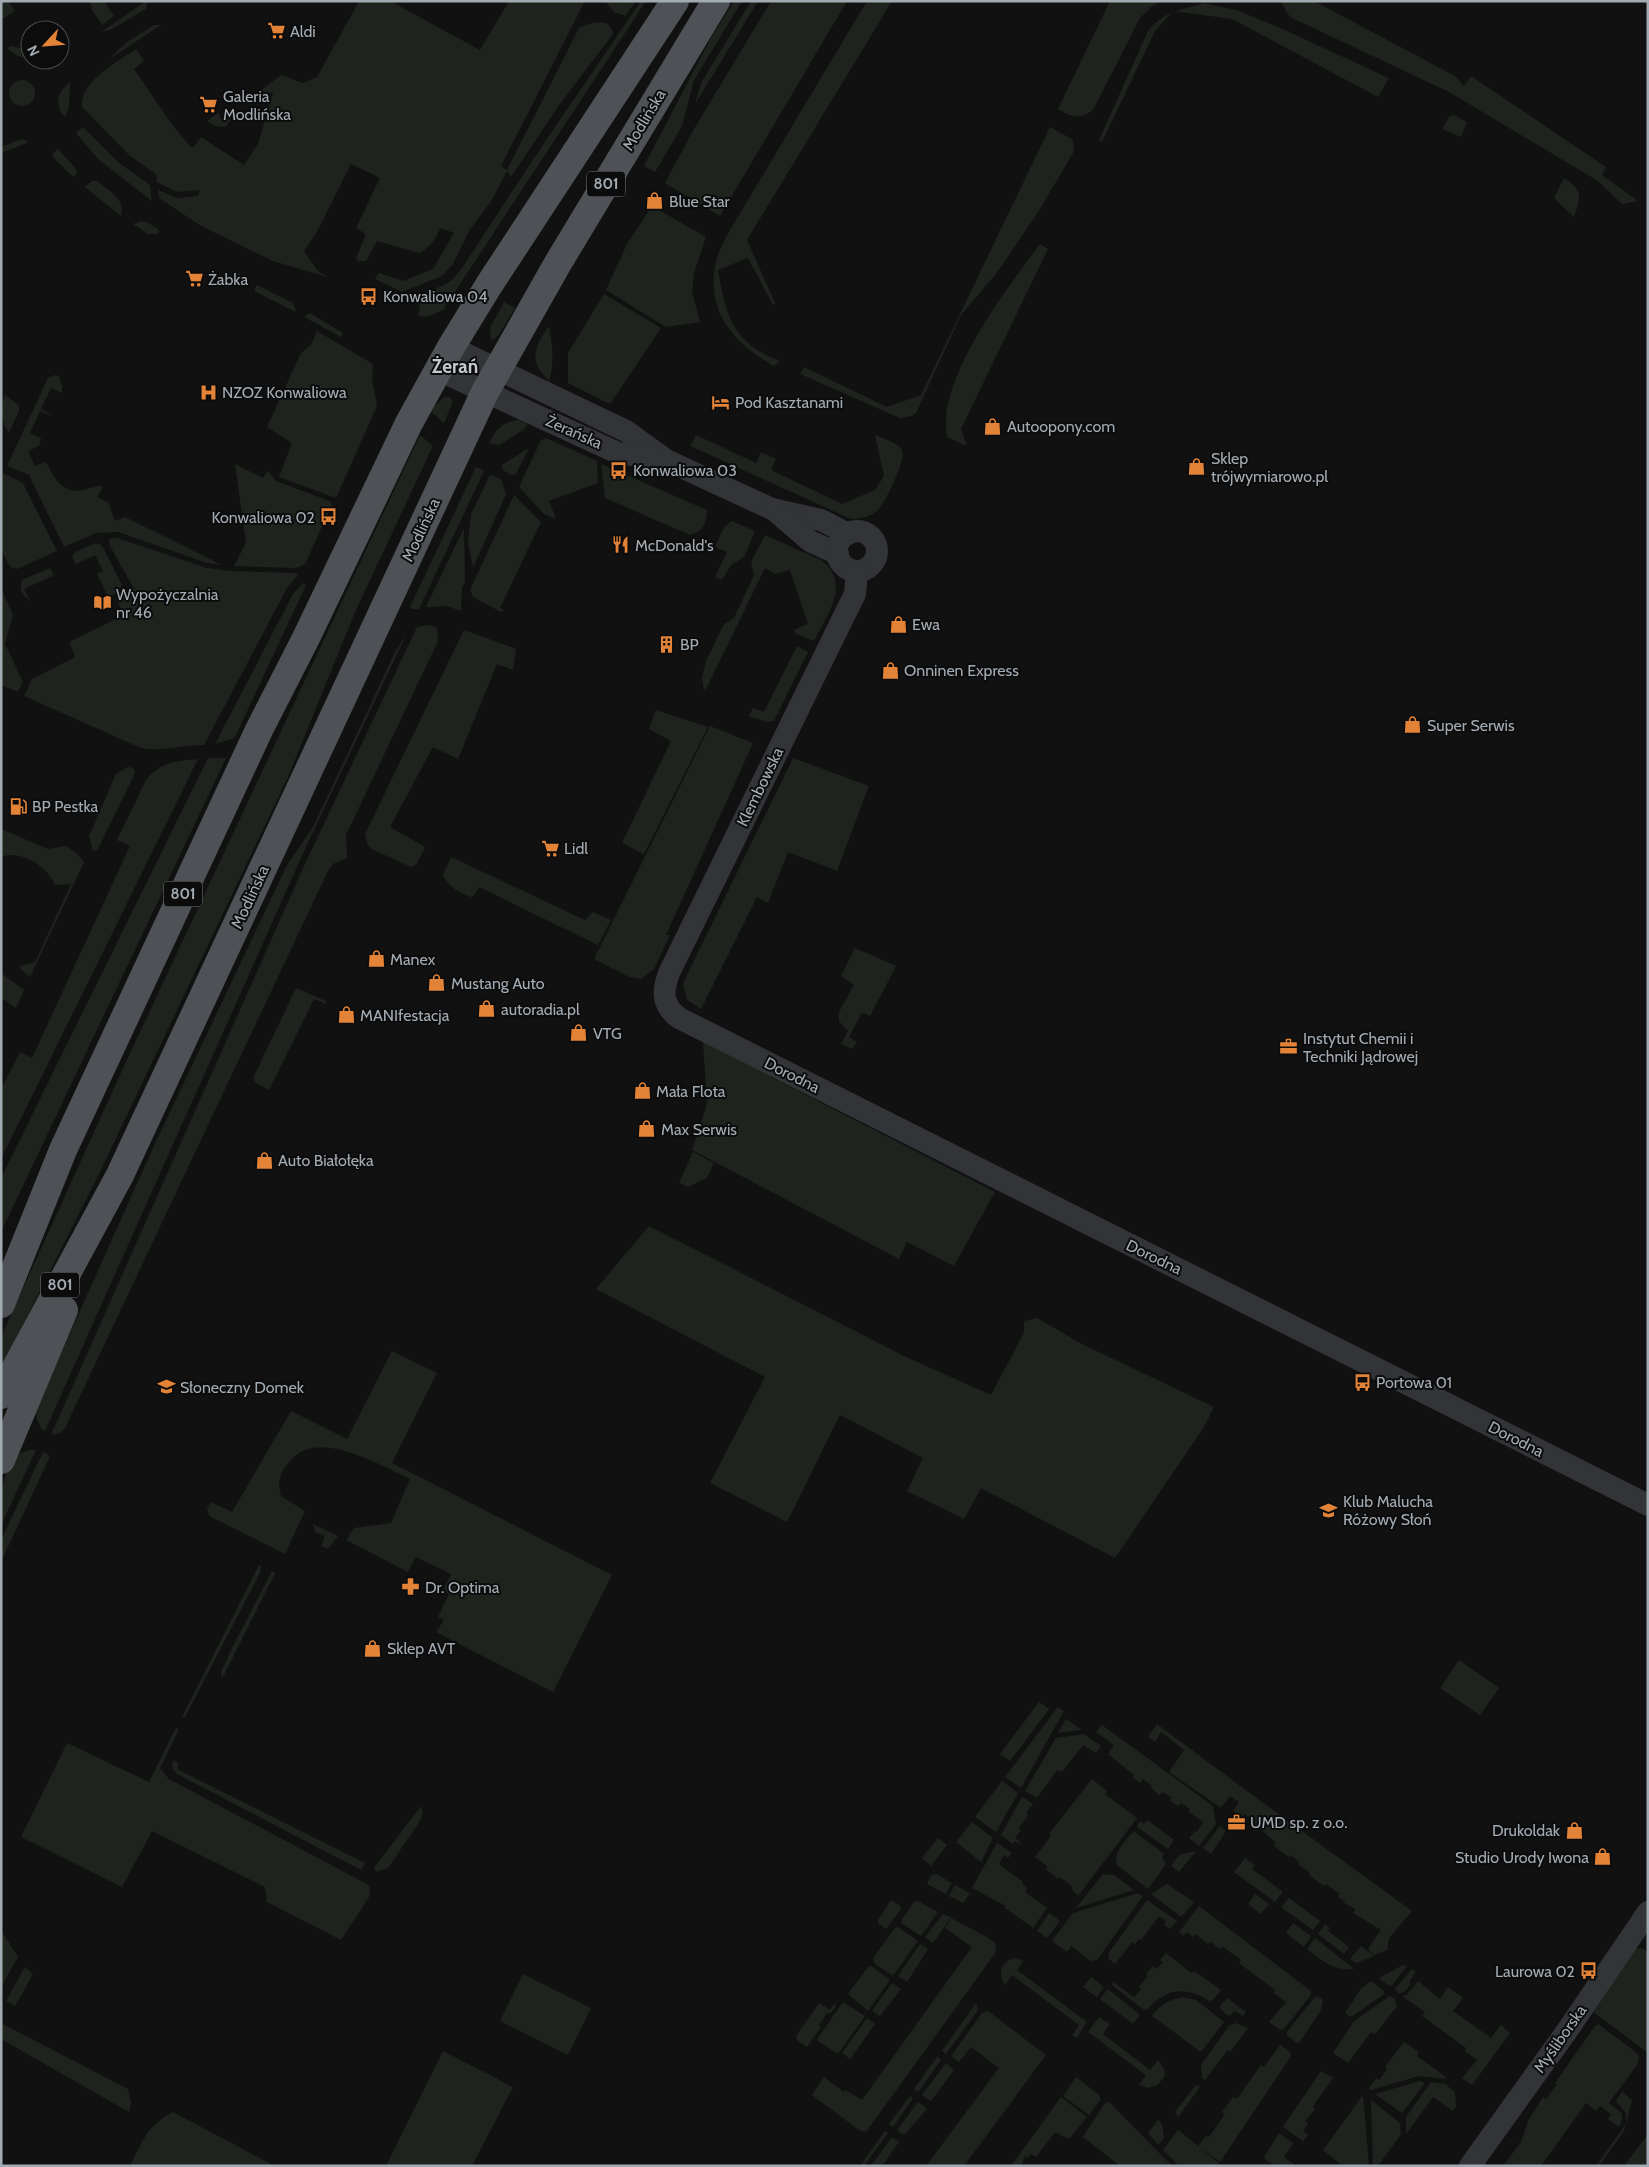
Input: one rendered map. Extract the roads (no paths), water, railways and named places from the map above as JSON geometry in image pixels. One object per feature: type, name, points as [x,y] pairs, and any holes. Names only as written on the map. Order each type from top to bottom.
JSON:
[{"type":"main road","name":"801","points":[[1,1304],[63,1150],[259,730],[306,638],[409,423],[489,285],[675,1]]},
{"type":"main road","name":"Modlińska","points":[[1,1395],[120,1175],[492,380],[558,263],[716,1]]},
{"type":"main road","points":[[1,1263],[63,1150]]},
{"type":"main road","points":[[1,1460],[16,1428],[120,1175]]},
{"type":"street","points":[[445,359],[492,380]]},
{"type":"street","name":"Żerańska","points":[[492,380],[618,452],[666,460],[772,509],[821,520],[848,534]]},
{"type":"street","name":"Żerańska","points":[[772,509],[810,541],[838,554]]},
{"type":"street","points":[[864,533],[872,537],[876,545],[877,555],[873,564],[866,569],[857,571],[848,569],[841,563],[838,546],[848,534],[864,533]]},
{"type":"street","name":"Klembowska","points":[[666,1002],[664,992],[669,973],[855,594],[857,571]]},
{"type":"street","name":"Dorodna","points":[[666,1002],[672,1013],[687,1023],[1648,1505]]},
{"type":"street","name":"Myśliborska","points":[[1470,2166],[1569,2028],[1648,1912]]},
{"type":"place","name":"Aldi","points":[[276,31]]},
{"type":"place","name":"Galeria Modlińska","points":[[209,105]]},
{"type":"place","name":"Blue Star","points":[[655,201]]},
{"type":"place","name":"Żabka","points":[[194,279]]},
{"type":"place","name":"Konwaliowa 04","points":[[369,296]]},
{"type":"place","name":"NZOZ Konwaliowa","points":[[208,392]]},
{"type":"place","name":"Pod Kasztanami","points":[[721,402]]},
{"type":"place","name":"Autoopony.com","points":[[993,426]]},
{"type":"place","name":"Sklep trójwymiarowo.pl","points":[[1197,467]]},
{"type":"place","name":"Konwaliowa 03","points":[[619,470]]},
{"type":"place","name":"Konwaliowa 02","points":[[329,517]]},
{"type":"place","name":"McDonald's","points":[[621,545]]},
{"type":"place","name":"Wypożyczalnia nr 46","points":[[102,603]]},
{"type":"place","name":"Ewa","points":[[898,624]]},
{"type":"place","name":"BP","points":[[666,644]]},
{"type":"place","name":"Onninen Express","points":[[890,670]]},
{"type":"place","name":"Super Serwis","points":[[1413,725]]},
{"type":"place","name":"BP Pestka","points":[[18,806]]},
{"type":"place","name":"Lidl","points":[[550,848]]},
{"type":"place","name":"Manex","points":[[376,959]]},
{"type":"place","name":"Mustang Auto","points":[[437,983]]},
{"type":"place","name":"autoradia.pl","points":[[487,1009]]},
{"type":"place","name":"MANIfestacja","points":[[346,1015]]},
{"type":"place","name":"VTG","points":[[579,1033]]},
{"type":"place","name":"Instytut Chemii i Techniki Jądrowej","points":[[1289,1047]]},
{"type":"place","name":"Mała Flota","points":[[642,1091]]},
{"type":"place","name":"Max Serwis","points":[[647,1129]]},
{"type":"place","name":"Auto Białołęka","points":[[264,1160]]},
{"type":"place","name":"Portowa 01","points":[[1362,1382]]},
{"type":"place","name":"Słoneczny Domek","points":[[166,1387]]},
{"type":"place","name":"Klub Malucha Różowy Słoń","points":[[1329,1510]]},
{"type":"place","name":"Dr. Optima","points":[[411,1587]]},
{"type":"place","name":"Sklep AVT","points":[[373,1648]]},
{"type":"place","name":"UMD sp. z o.o.","points":[[1236,1822]]},
{"type":"place","name":"Drukoldak","points":[[1574,1830]]},
{"type":"place","name":"Studio Urody Iwona","points":[[1603,1857]]},
{"type":"place","name":"Laurowa 02","points":[[1589,1971]]},
{"type":"district","name":"Żerań","points":[[455,366]]}]
